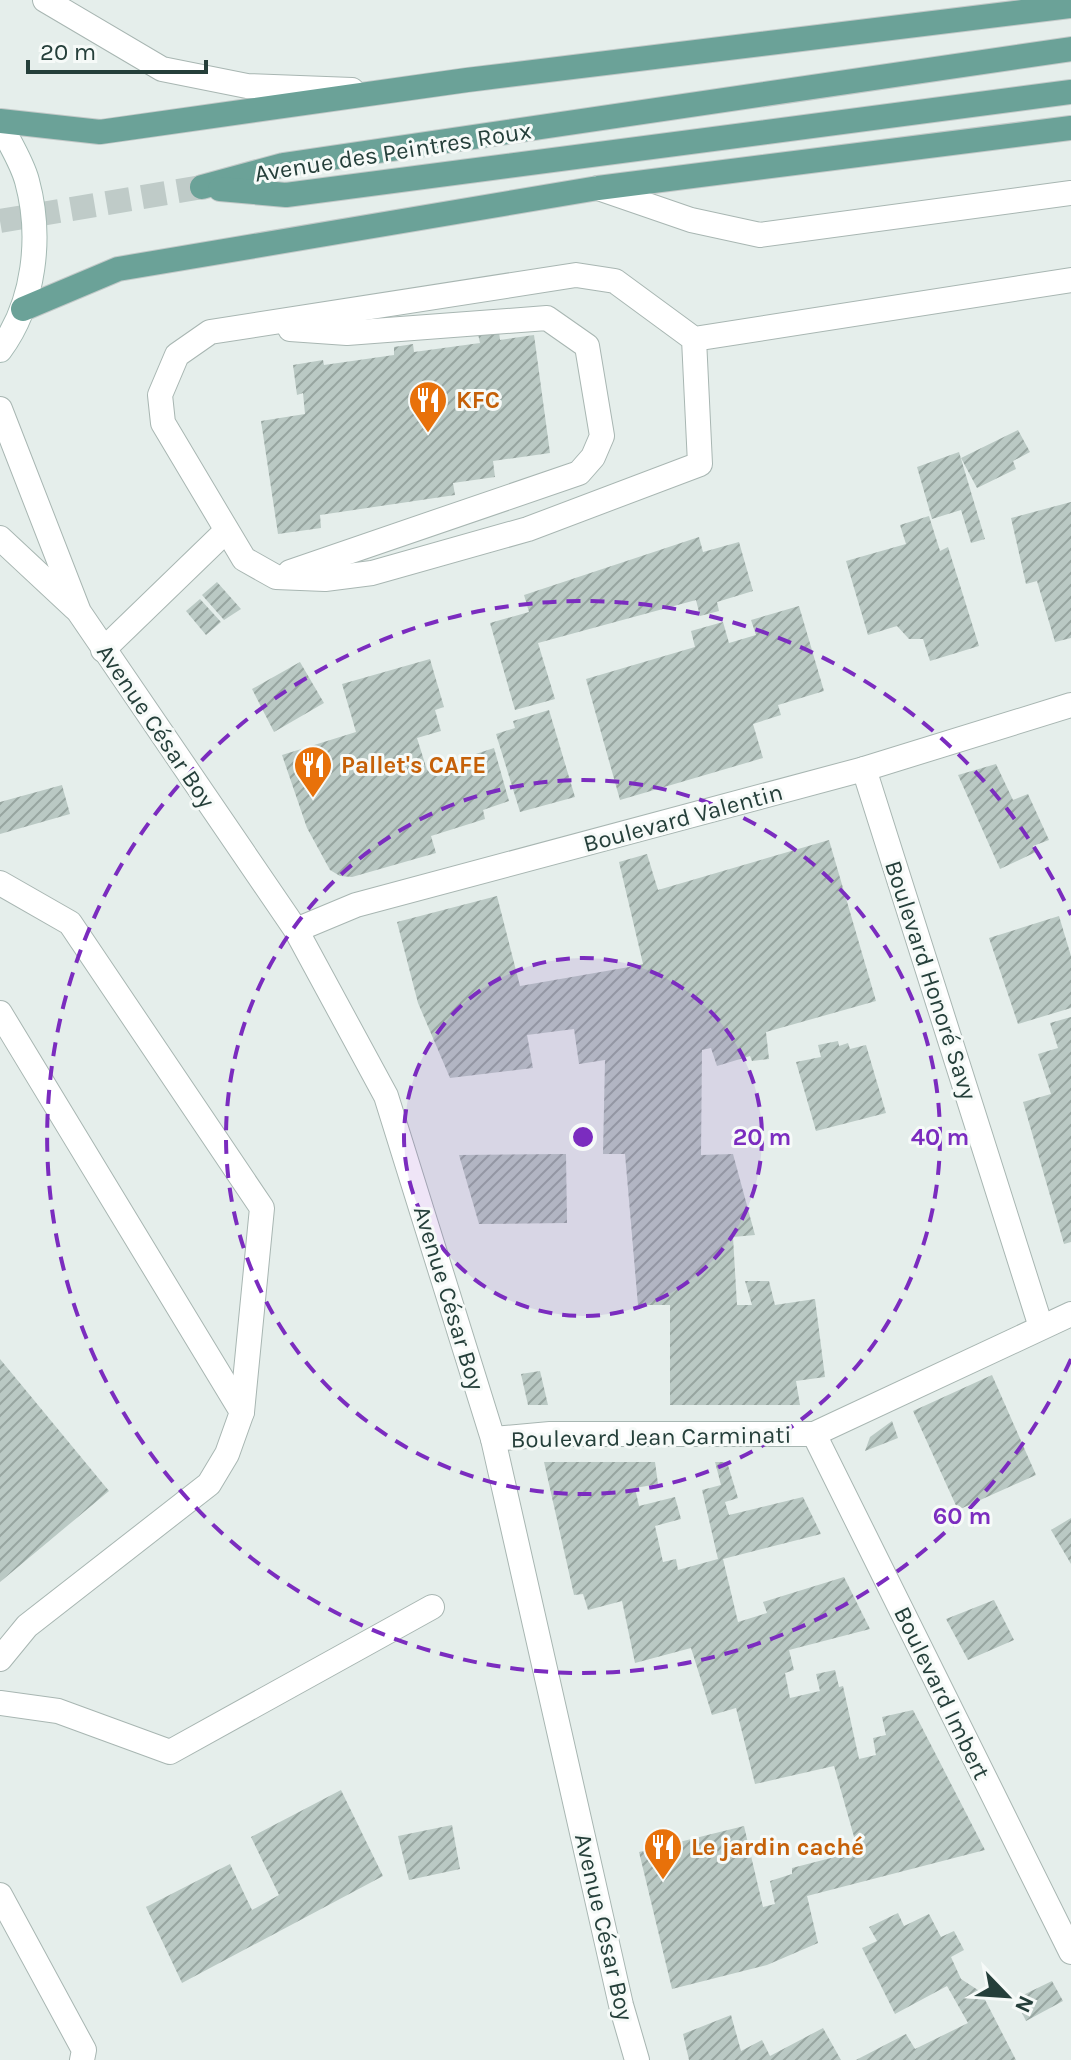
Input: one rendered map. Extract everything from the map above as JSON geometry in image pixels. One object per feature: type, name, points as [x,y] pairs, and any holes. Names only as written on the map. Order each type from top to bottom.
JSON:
[{"type":"main road","points":[[0,123],[100,132],[383,91],[1071,6]]},
{"type":"main road","name":"Avenue des Peintres Roux","points":[[1071,49],[283,165],[202,187],[286,195],[1071,92]]},
{"type":"main road","points":[[23,309],[118,269],[598,188],[1071,128]]},
{"type":"street","points":[[45,0],[162,69],[247,86],[383,91]]},
{"type":"street","points":[[0,123],[27,179],[36,244],[23,309],[0,350]]},
{"type":"street","points":[[598,188],[691,220],[760,235],[1071,193]]},
{"type":"street","points":[[694,339],[700,464],[528,529],[372,573],[325,579],[276,577],[244,559],[163,423],[160,395],[177,355],[210,332],[247,326],[576,275],[615,281],[694,339],[1071,280]]},
{"type":"street","points":[[247,326],[347,333],[547,318],[587,346],[602,436],[593,457],[579,473],[276,577]]},
{"type":"street","name":"Avenue César Boy","points":[[0,409],[79,612],[296,930],[386,1096],[493,1439],[621,2005],[637,2060]]},
{"type":"street","points":[[103,650],[226,531]]},
{"type":"street","name":"Avenue César Boy","points":[[0,538],[79,612]]},
{"type":"street","name":"Boulevard Valentin","points":[[296,930],[356,905],[864,769],[1071,705]]},
{"type":"street","name":"Boulevard Honoré Savy","points":[[864,769],[1041,1327]]},
{"type":"street","points":[[0,883],[70,923],[262,1208],[242,1412],[227,1454],[209,1484],[27,1626],[0,1659]]},
{"type":"street","points":[[0,1013],[242,1412]]},
{"type":"street","name":"Boulevard Jean Carminati","points":[[493,1439],[550,1434],[814,1434],[1071,1314]]},
{"type":"street","name":"Boulevard Imbert","points":[[814,1434],[1071,1952]]},
{"type":"street","points":[[0,1703],[58,1711],[170,1752],[432,1607]]},
{"type":"street","points":[[0,1895],[84,2050],[82,2060]]},
{"type":"building","name":"KFC","points":[[499,332],[500,340],[534,335],[550,453],[493,461],[495,477],[453,483],[455,495],[320,515],[321,528],[278,534],[261,421],[305,414],[303,393],[297,395],[293,365],[323,360],[324,365],[394,355],[394,347],[413,344],[414,352],[480,343],[478,334]]},
{"type":"building","points":[[1018,430],[1030,452],[1013,461],[1016,469],[977,488],[961,458]]},
{"type":"building","points":[[959,452],[985,539],[971,543],[961,510],[932,519],[917,467]]},
{"type":"building","points":[[1071,502],[1071,638],[1055,642],[1037,581],[1026,584],[1011,518]]},
{"type":"building","points":[[929,516],[940,551],[948,547],[979,646],[930,661],[923,639],[909,639],[897,626],[868,635],[846,561],[906,544],[900,525]]},
{"type":"building","points":[[699,537],[703,552],[739,542],[753,591],[717,602],[719,611],[700,616],[696,600],[538,643],[555,699],[515,710],[490,623],[529,612],[524,595]]},
{"type":"building","points":[[217,582],[241,609],[224,620],[202,595]]},
{"type":"building","points":[[200,599],[221,622],[206,635],[186,611]]},
{"type":"building","points":[[799,606],[824,691],[778,705],[781,715],[753,724],[763,758],[620,800],[586,679],[695,647],[691,631],[723,622],[729,643],[756,635],[751,620]]},
{"type":"building","points":[[430,659],[444,707],[435,710],[441,731],[417,738],[427,770],[494,748],[509,801],[483,810],[485,819],[431,836],[436,853],[352,877],[340,876],[330,870],[307,828],[282,755],[356,732],[342,684]]},
{"type":"building","points":[[300,662],[324,703],[274,732],[252,689]]},
{"type":"building","points":[[549,710],[575,797],[520,812],[496,734],[515,728],[513,721]]},
{"type":"building","points":[[996,764],[1013,800],[1028,794],[1049,840],[1033,846],[1036,852],[1000,869],[958,775]]},
{"type":"building","points":[[62,785],[70,814],[0,834],[0,802]]},
{"type":"building","points":[[829,840],[876,1001],[766,1032],[769,1059],[752,1061],[750,1056],[717,1066],[711,1048],[702,1050],[701,1155],[733,1154],[755,1235],[733,1237],[737,1305],[752,1305],[745,1281],[769,1281],[775,1305],[815,1299],[825,1377],[796,1381],[800,1405],[670,1405],[670,1305],[638,1305],[625,1154],[603,1154],[605,1060],[579,1064],[574,1029],[527,1035],[533,1068],[450,1078],[418,1003],[397,922],[497,896],[520,986],[635,966],[643,964],[619,862],[647,854],[658,890]]},
{"type":"building","points":[[1059,916],[1071,956],[1071,1008],[1018,1024],[989,938]]},
{"type":"building","points":[[1071,1017],[1071,1242],[1064,1244],[1023,1102],[1051,1094],[1038,1054],[1058,1048],[1050,1023]]},
{"type":"building","points":[[838,1041],[839,1046],[848,1043],[850,1049],[866,1045],[886,1113],[816,1131],[796,1062],[821,1057],[818,1045]]},
{"type":"building","points":[[566,1154],[567,1223],[479,1224],[459,1155]]},
{"type":"building","points":[[0,1359],[109,1491],[0,1582]]},
{"type":"building","points":[[540,1371],[548,1405],[528,1405],[521,1374]]},
{"type":"building","points":[[992,1375],[1036,1475],[958,1510],[913,1411]]},
{"type":"building","points":[[892,1421],[898,1438],[865,1451],[870,1437]]},
{"type":"building","points":[[544,1462],[655,1462],[658,1484],[635,1488],[639,1506],[675,1497],[681,1519],[655,1526],[663,1562],[676,1559],[678,1570],[718,1559],[702,1490],[721,1485],[715,1462],[727,1462],[738,1498],[725,1502],[729,1515],[803,1497],[821,1534],[723,1559],[738,1622],[767,1613],[763,1602],[844,1577],[870,1629],[789,1650],[794,1670],[785,1673],[790,1698],[820,1691],[816,1674],[835,1670],[839,1687],[843,1686],[859,1759],[876,1755],[873,1738],[886,1735],[882,1717],[913,1710],[985,1850],[807,1896],[818,1943],[767,1965],[672,1989],[639,1852],[744,1826],[763,1907],[775,1904],[770,1881],[792,1874],[792,1868],[858,1851],[834,1766],[755,1784],[736,1708],[712,1715],[691,1648],[635,1663],[622,1601],[588,1610],[583,1594],[574,1595]]},
{"type":"building","points":[[1071,1518],[1071,1564],[1051,1530]]},
{"type":"building","points":[[994,1600],[1014,1640],[968,1660],[946,1619]]},
{"type":"building","points":[[341,1790],[383,1876],[182,1983],[146,1907],[230,1864],[252,1910],[279,1895],[251,1837]]},
{"type":"building","points":[[452,1825],[460,1869],[409,1880],[398,1836]]},
{"type":"building","points":[[898,1913],[904,1926],[929,1914],[941,1937],[954,1931],[964,1950],[951,1957],[961,1979],[981,1992],[1016,2060],[856,2060],[906,2034],[915,2049],[968,2023],[947,1986],[895,2014],[862,1948],[877,1941],[869,1927]]},
{"type":"building","points":[[1052,1981],[1063,2001],[1026,2021],[1015,1999]]},
{"type":"building","points":[[731,2015],[741,2051],[762,2040],[770,2056],[823,2028],[841,2060],[689,2060],[683,2034]]},
{"type":"tunnel","points":[[0,221],[202,187]]},
{"type":"place","name":"KFC","points":[[428,434]]},
{"type":"place","name":"Pallet's CAFE","points":[[313,799]]},
{"type":"place","name":"Le jardin caché","points":[[663,1881]]}]
